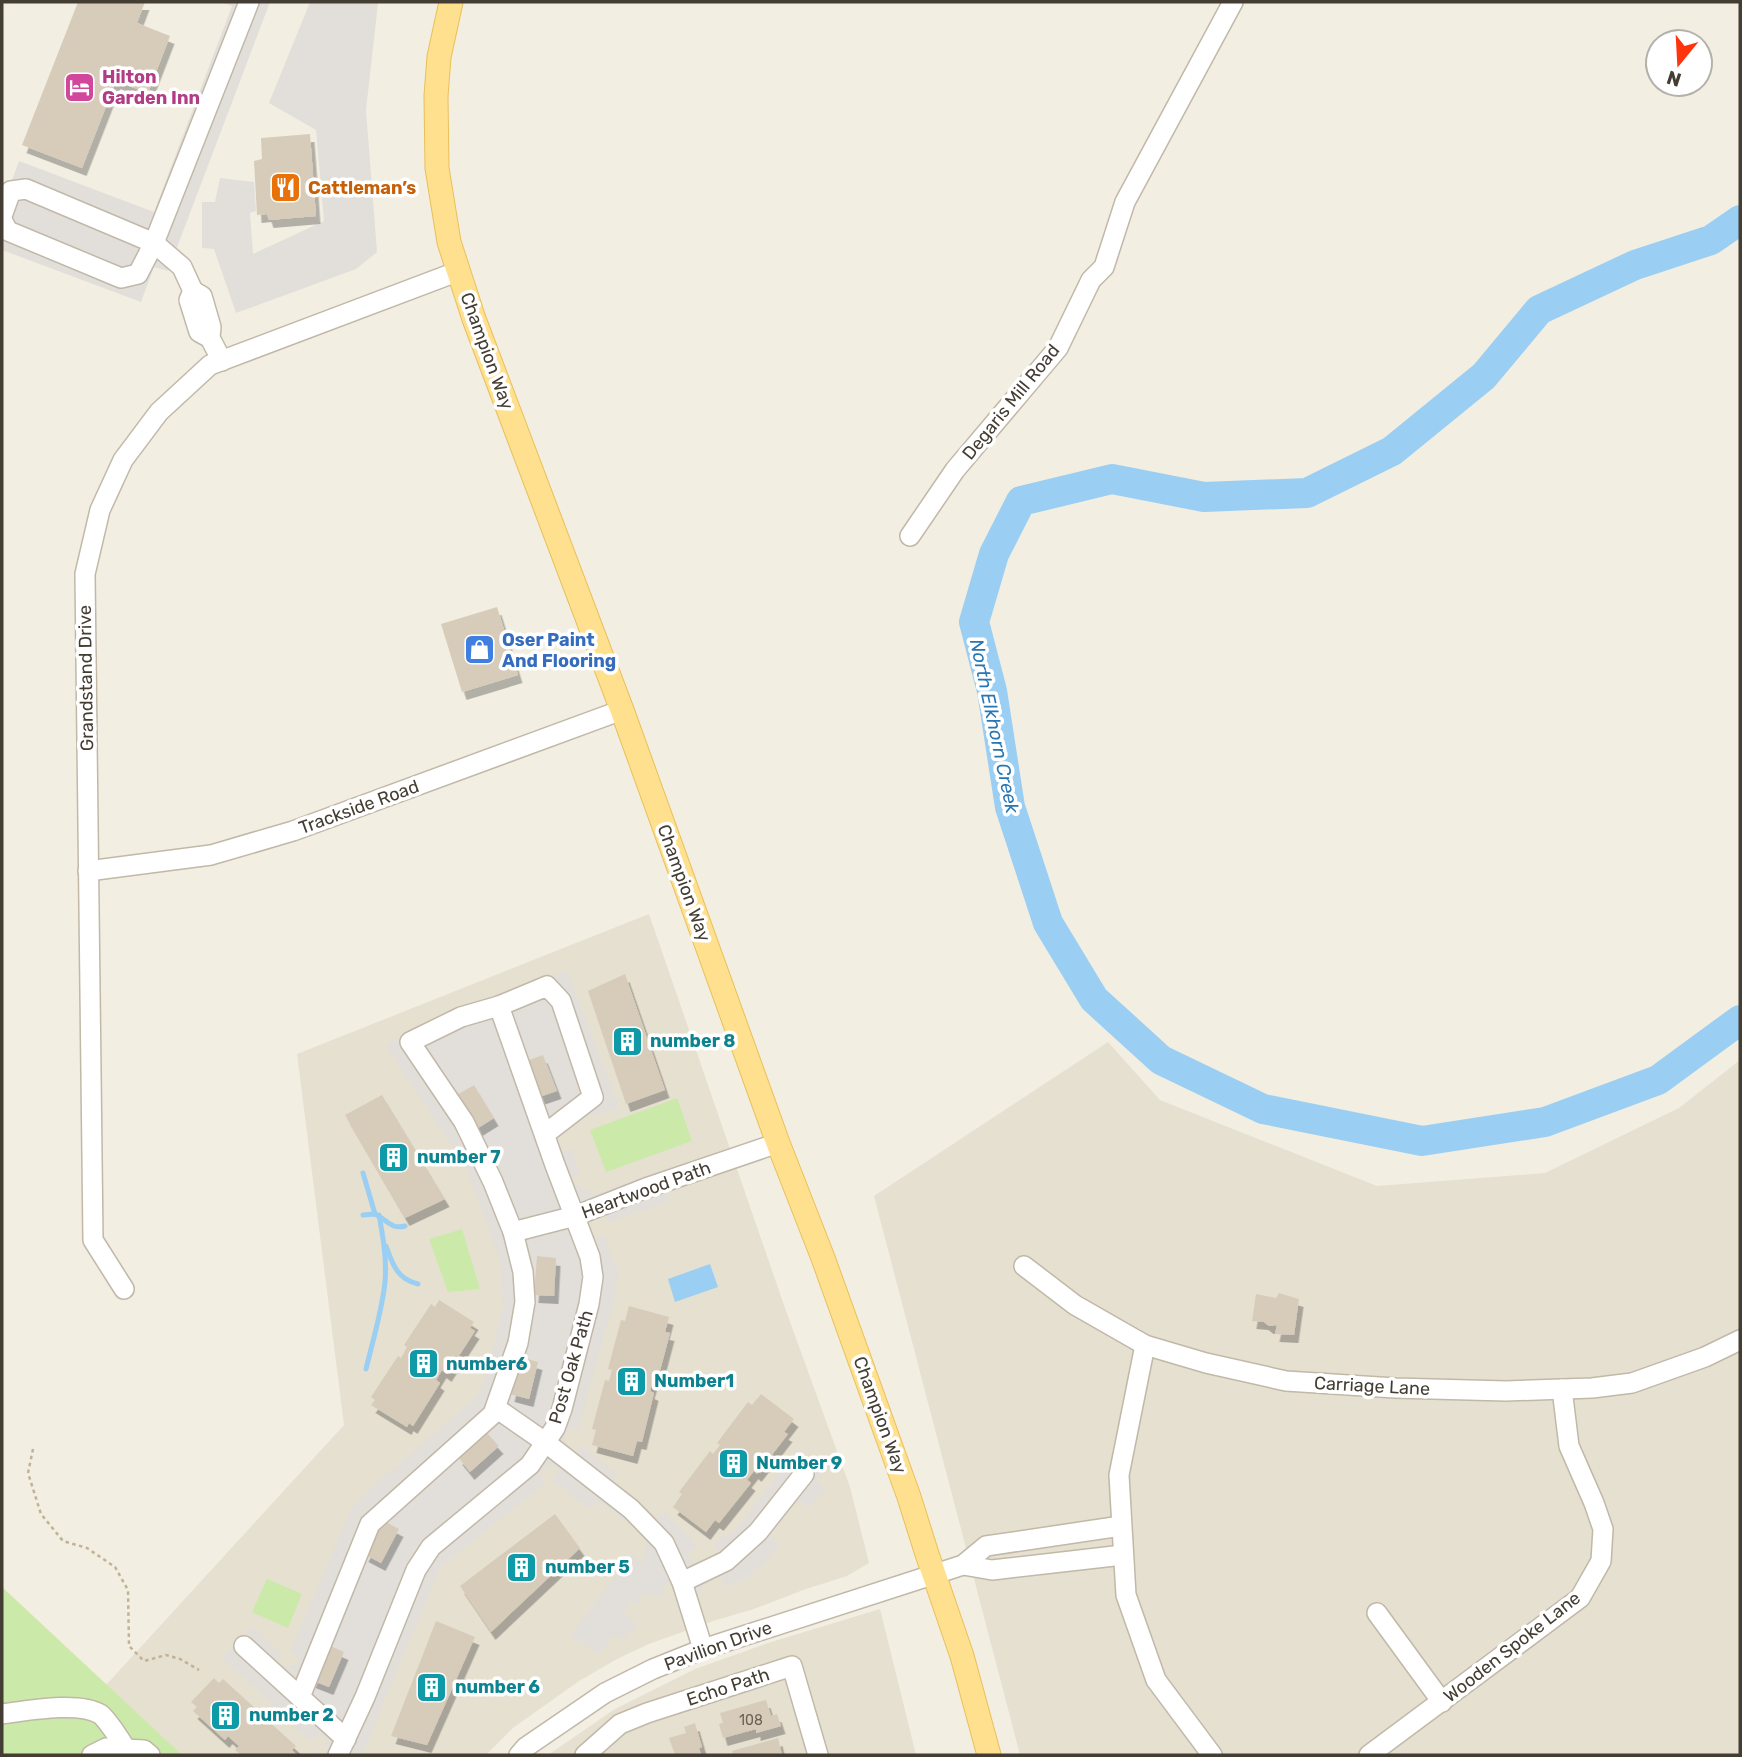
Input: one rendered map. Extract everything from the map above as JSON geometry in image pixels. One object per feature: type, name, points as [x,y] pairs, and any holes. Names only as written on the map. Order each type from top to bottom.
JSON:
[{"type":"main road","name":"Champion Way","points":[[451,2],[441,46],[436,96],[437,168],[449,242],[474,319],[622,710],[909,1497],[962,1656],[989,1755]]},
{"type":"street","points":[[222,361],[210,338],[211,327],[202,296],[193,291],[182,267],[154,243],[26,189],[11,191],[2,218],[8,231],[121,278],[138,274],[154,243],[249,2]]},
{"type":"street","name":"Degaris Mill Road","points":[[910,536],[955,470],[1058,348],[1091,280],[1104,267],[1125,202],[1233,2]]},
{"type":"street","name":"Grandstand Drive","points":[[124,1289],[93,1240],[85,574],[100,510],[123,460],[159,412],[210,365],[458,271]]},
{"type":"street","name":"Trackside Road","points":[[89,871],[211,855],[293,831],[622,710]]},
{"type":"street","points":[[300,1697],[370,1524],[493,1414],[518,1343],[524,1303],[523,1272],[513,1232],[464,1122],[410,1042],[461,1017],[499,1006],[547,986],[561,1001],[593,1097],[545,1134]]},
{"type":"street","name":"Post Oak Path","points":[[342,1747],[416,1570],[430,1547],[530,1465],[555,1428],[589,1304],[593,1277],[590,1257],[499,1006]]},
{"type":"street","name":"Heartwood Path","points":[[513,1232],[575,1216],[646,1188],[778,1143]]},
{"type":"street","name":"Carriage Lane","points":[[1024,1266],[1075,1305],[1145,1345],[1206,1363],[1286,1381],[1506,1391],[1592,1388],[1632,1383],[1705,1357],[1740,1340]]},
{"type":"street","points":[[1145,1345],[1119,1475],[1126,1594],[1156,1680],[1212,1755]]},
{"type":"street","name":"Wooden Spoke Lane","points":[[1369,1755],[1580,1598],[1601,1561],[1602,1529],[1594,1503],[1569,1446],[1562,1389]]},
{"type":"street","points":[[496,1408],[545,1442],[631,1509],[664,1543],[682,1582],[703,1649]]},
{"type":"street","points":[[682,1582],[726,1561],[758,1532],[804,1474]]},
{"type":"street","points":[[963,1565],[986,1546],[1121,1525]]},
{"type":"street","points":[[963,1565],[992,1570],[1123,1555]]},
{"type":"street","name":"Pavilion Drive","points":[[519,1755],[526,1747],[605,1693],[653,1669],[703,1649],[963,1565]]},
{"type":"street","points":[[1377,1614],[1442,1702]]},
{"type":"street","points":[[244,1646],[300,1697],[342,1747]]},
{"type":"street","name":"Echo Path","points":[[585,1755],[620,1724],[792,1666],[818,1755]]},
{"type":"street","points":[[2,1714],[65,1706],[101,1714],[126,1749]]},
{"type":"street","points":[[92,1755],[106,1748],[144,1750],[150,1755]]},
{"type":"path","points":[[33,1449],[28,1473],[41,1514],[63,1541],[87,1548],[115,1567],[128,1590],[129,1646],[144,1661],[166,1655],[180,1659],[199,1671]]},
{"type":"shaded area","points":[[221,2],[270,2],[168,271],[154,267],[141,302],[2,250],[2,207],[19,161],[154,212],[232,6]]},
{"type":"shaded area","points":[[310,2],[378,3],[366,110],[377,252],[356,269],[236,313],[214,249],[202,248],[202,202],[215,202],[220,178],[254,182],[256,211],[250,213],[253,254],[324,221],[316,130],[269,103]]},
{"type":"shaded area","points":[[649,914],[850,1487],[869,1563],[847,1576],[649,1644],[617,1659],[579,1681],[513,1728],[486,1755],[182,1755],[106,1685],[344,1425],[297,1054]]},
{"type":"shaded area","points":[[567,970],[619,1108],[572,1121],[562,1130],[559,1150],[567,1151],[572,1148],[580,1174],[571,1179],[570,1183],[597,1194],[661,1170],[669,1201],[608,1223],[602,1213],[590,1223],[591,1239],[604,1236],[618,1280],[578,1430],[568,1428],[565,1435],[568,1452],[573,1454],[581,1446],[618,1474],[611,1483],[655,1517],[660,1517],[665,1511],[697,1546],[686,1555],[697,1566],[719,1557],[714,1544],[738,1527],[797,1451],[822,1470],[816,1476],[818,1482],[826,1488],[809,1508],[804,1503],[795,1502],[769,1536],[779,1547],[743,1580],[726,1587],[718,1577],[704,1586],[700,1594],[676,1601],[670,1583],[666,1583],[661,1597],[641,1594],[638,1605],[631,1601],[624,1613],[637,1625],[625,1640],[614,1635],[598,1654],[570,1635],[632,1554],[641,1562],[645,1560],[646,1545],[643,1536],[634,1527],[598,1501],[589,1509],[552,1480],[557,1468],[550,1466],[539,1473],[545,1483],[440,1567],[362,1755],[313,1755],[314,1750],[323,1754],[326,1752],[324,1736],[318,1735],[311,1742],[222,1657],[253,1626],[282,1655],[278,1665],[291,1665],[299,1660],[298,1656],[290,1651],[351,1509],[363,1495],[478,1395],[484,1382],[503,1306],[500,1260],[465,1165],[386,1046],[440,1016]]},
{"type":"shaded area","points":[[1108,1042],[1160,1100],[1377,1186],[1545,1173],[1679,1108],[1740,1060],[1740,1755],[1020,1755],[874,1196]]},
{"type":"shaded area","points":[[880,1609],[916,1755],[548,1755],[615,1709],[695,1669],[768,1643]]},
{"type":"green space","points":[[677,1098],[692,1141],[606,1172],[590,1130]]},
{"type":"green space","points":[[462,1229],[480,1289],[448,1292],[429,1239]]},
{"type":"green space","points":[[267,1579],[302,1594],[288,1628],[252,1612]]},
{"type":"green space","points":[[2,1587],[182,1755],[2,1755]]},
{"type":"water","points":[[710,1264],[718,1287],[675,1302],[668,1279]]},
{"type":"building","name":"Hilton Garden Inn","points":[[78,2],[145,2],[137,23],[170,36],[148,93],[116,81],[82,168],[22,145]]},
{"type":"building","name":"Cattleman’s","points":[[310,134],[316,216],[269,220],[267,214],[257,215],[254,161],[262,159],[261,138]]},
{"type":"building","name":"Oser Paint And Flooring","points":[[497,607],[518,675],[462,692],[441,624]]},
{"type":"building","name":"number 8","points":[[625,974],[665,1090],[626,1104],[588,991]]},
{"type":"building","points":[[543,1055],[557,1091],[539,1097],[526,1061]]},
{"type":"building","points":[[474,1085],[494,1118],[478,1128],[457,1095]]},
{"type":"building","name":"number 7","points":[[382,1095],[445,1199],[405,1218],[345,1115]]},
{"type":"building","points":[[537,1256],[556,1258],[554,1296],[534,1295]]},
{"type":"building","points":[[1279,1293],[1299,1299],[1294,1335],[1275,1334],[1277,1325],[1269,1326],[1264,1322],[1252,1321],[1256,1294],[1276,1298]]},
{"type":"building","name":"number6","points":[[439,1300],[474,1322],[470,1328],[475,1331],[447,1374],[442,1370],[436,1380],[440,1383],[413,1426],[409,1423],[407,1427],[371,1405],[375,1400],[371,1397],[398,1356],[401,1358],[407,1347],[404,1345],[431,1304],[435,1307]]},
{"type":"building","name":"Number1","points":[[629,1306],[669,1317],[665,1332],[670,1333],[657,1382],[653,1381],[650,1391],[654,1393],[642,1442],[637,1441],[633,1456],[592,1445],[596,1430],[592,1429],[605,1380],[609,1381],[612,1370],[608,1369],[621,1320],[625,1321]]},
{"type":"building","points":[[520,1357],[538,1362],[529,1399],[510,1394]]},
{"type":"building","name":"Number 9","points":[[761,1394],[794,1419],[784,1432],[788,1434],[757,1474],[754,1471],[747,1480],[751,1483],[719,1523],[715,1520],[706,1532],[673,1507],[682,1494],[679,1492],[710,1451],[713,1454],[720,1445],[717,1443],[748,1402],[752,1405]]},
{"type":"building","points":[[486,1432],[499,1446],[470,1472],[458,1457]]},
{"type":"building","name":"number 5","points":[[555,1514],[580,1548],[491,1632],[460,1586]]},
{"type":"building","points":[[382,1520],[399,1529],[381,1563],[364,1554]]},
{"type":"building","name":"number 6","points":[[436,1621],[475,1637],[427,1745],[391,1736]]},
{"type":"building","points":[[326,1644],[344,1652],[329,1687],[311,1680]]},
{"type":"building","name":"number 2","points":[[214,1678],[219,1683],[223,1679],[255,1708],[251,1712],[261,1722],[265,1718],[296,1746],[292,1750],[297,1755],[241,1755],[235,1750],[239,1746],[228,1736],[225,1740],[193,1711],[197,1707],[191,1702]]},
{"type":"building","points":[[766,1700],[771,1716],[777,1714],[781,1726],[756,1733],[756,1729],[723,1738],[719,1724],[723,1723],[720,1713]]},
{"type":"building","points":[[695,1723],[702,1747],[699,1748],[701,1755],[675,1755],[669,1738],[686,1733],[684,1727]]},
{"type":"building","points":[[778,1738],[782,1755],[733,1755],[732,1751]]},
{"type":"waterway","name":"North Elkhorn Creek","points":[[1740,220],[1711,240],[1635,265],[1539,310],[1484,376],[1392,451],[1307,493],[1204,497],[1112,479],[1021,501],[994,554],[974,622],[992,691],[1010,807],[1048,923],[1094,999],[1161,1060],[1263,1109],[1422,1141],[1545,1122],[1658,1080],[1740,1020]]},
{"type":"waterway","points":[[363,1173],[375,1214]]},
{"type":"waterway","points":[[363,1215],[375,1214],[392,1225],[405,1226]]},
{"type":"waterway","points":[[366,1369],[380,1315],[385,1282],[385,1256],[379,1215]]},
{"type":"waterway","points":[[386,1246],[400,1275],[418,1284]]},
{"type":"place","name":"Hilton Garden Inn","points":[[79,87]]},
{"type":"place","name":"Cattleman’s","points":[[285,188]]},
{"type":"place","name":"Oser Paint And Flooring","points":[[479,650]]},
{"type":"place","name":"number 8","points":[[627,1041]]},
{"type":"place","name":"number 7","points":[[394,1157]]},
{"type":"place","name":"number6","points":[[423,1364]]},
{"type":"place","name":"Number1","points":[[631,1381]]},
{"type":"place","name":"Number 9","points":[[733,1463]]},
{"type":"place","name":"number 5","points":[[522,1567]]},
{"type":"place","name":"number 6","points":[[432,1687]]},
{"type":"place","name":"number 2","points":[[226,1715]]}]
